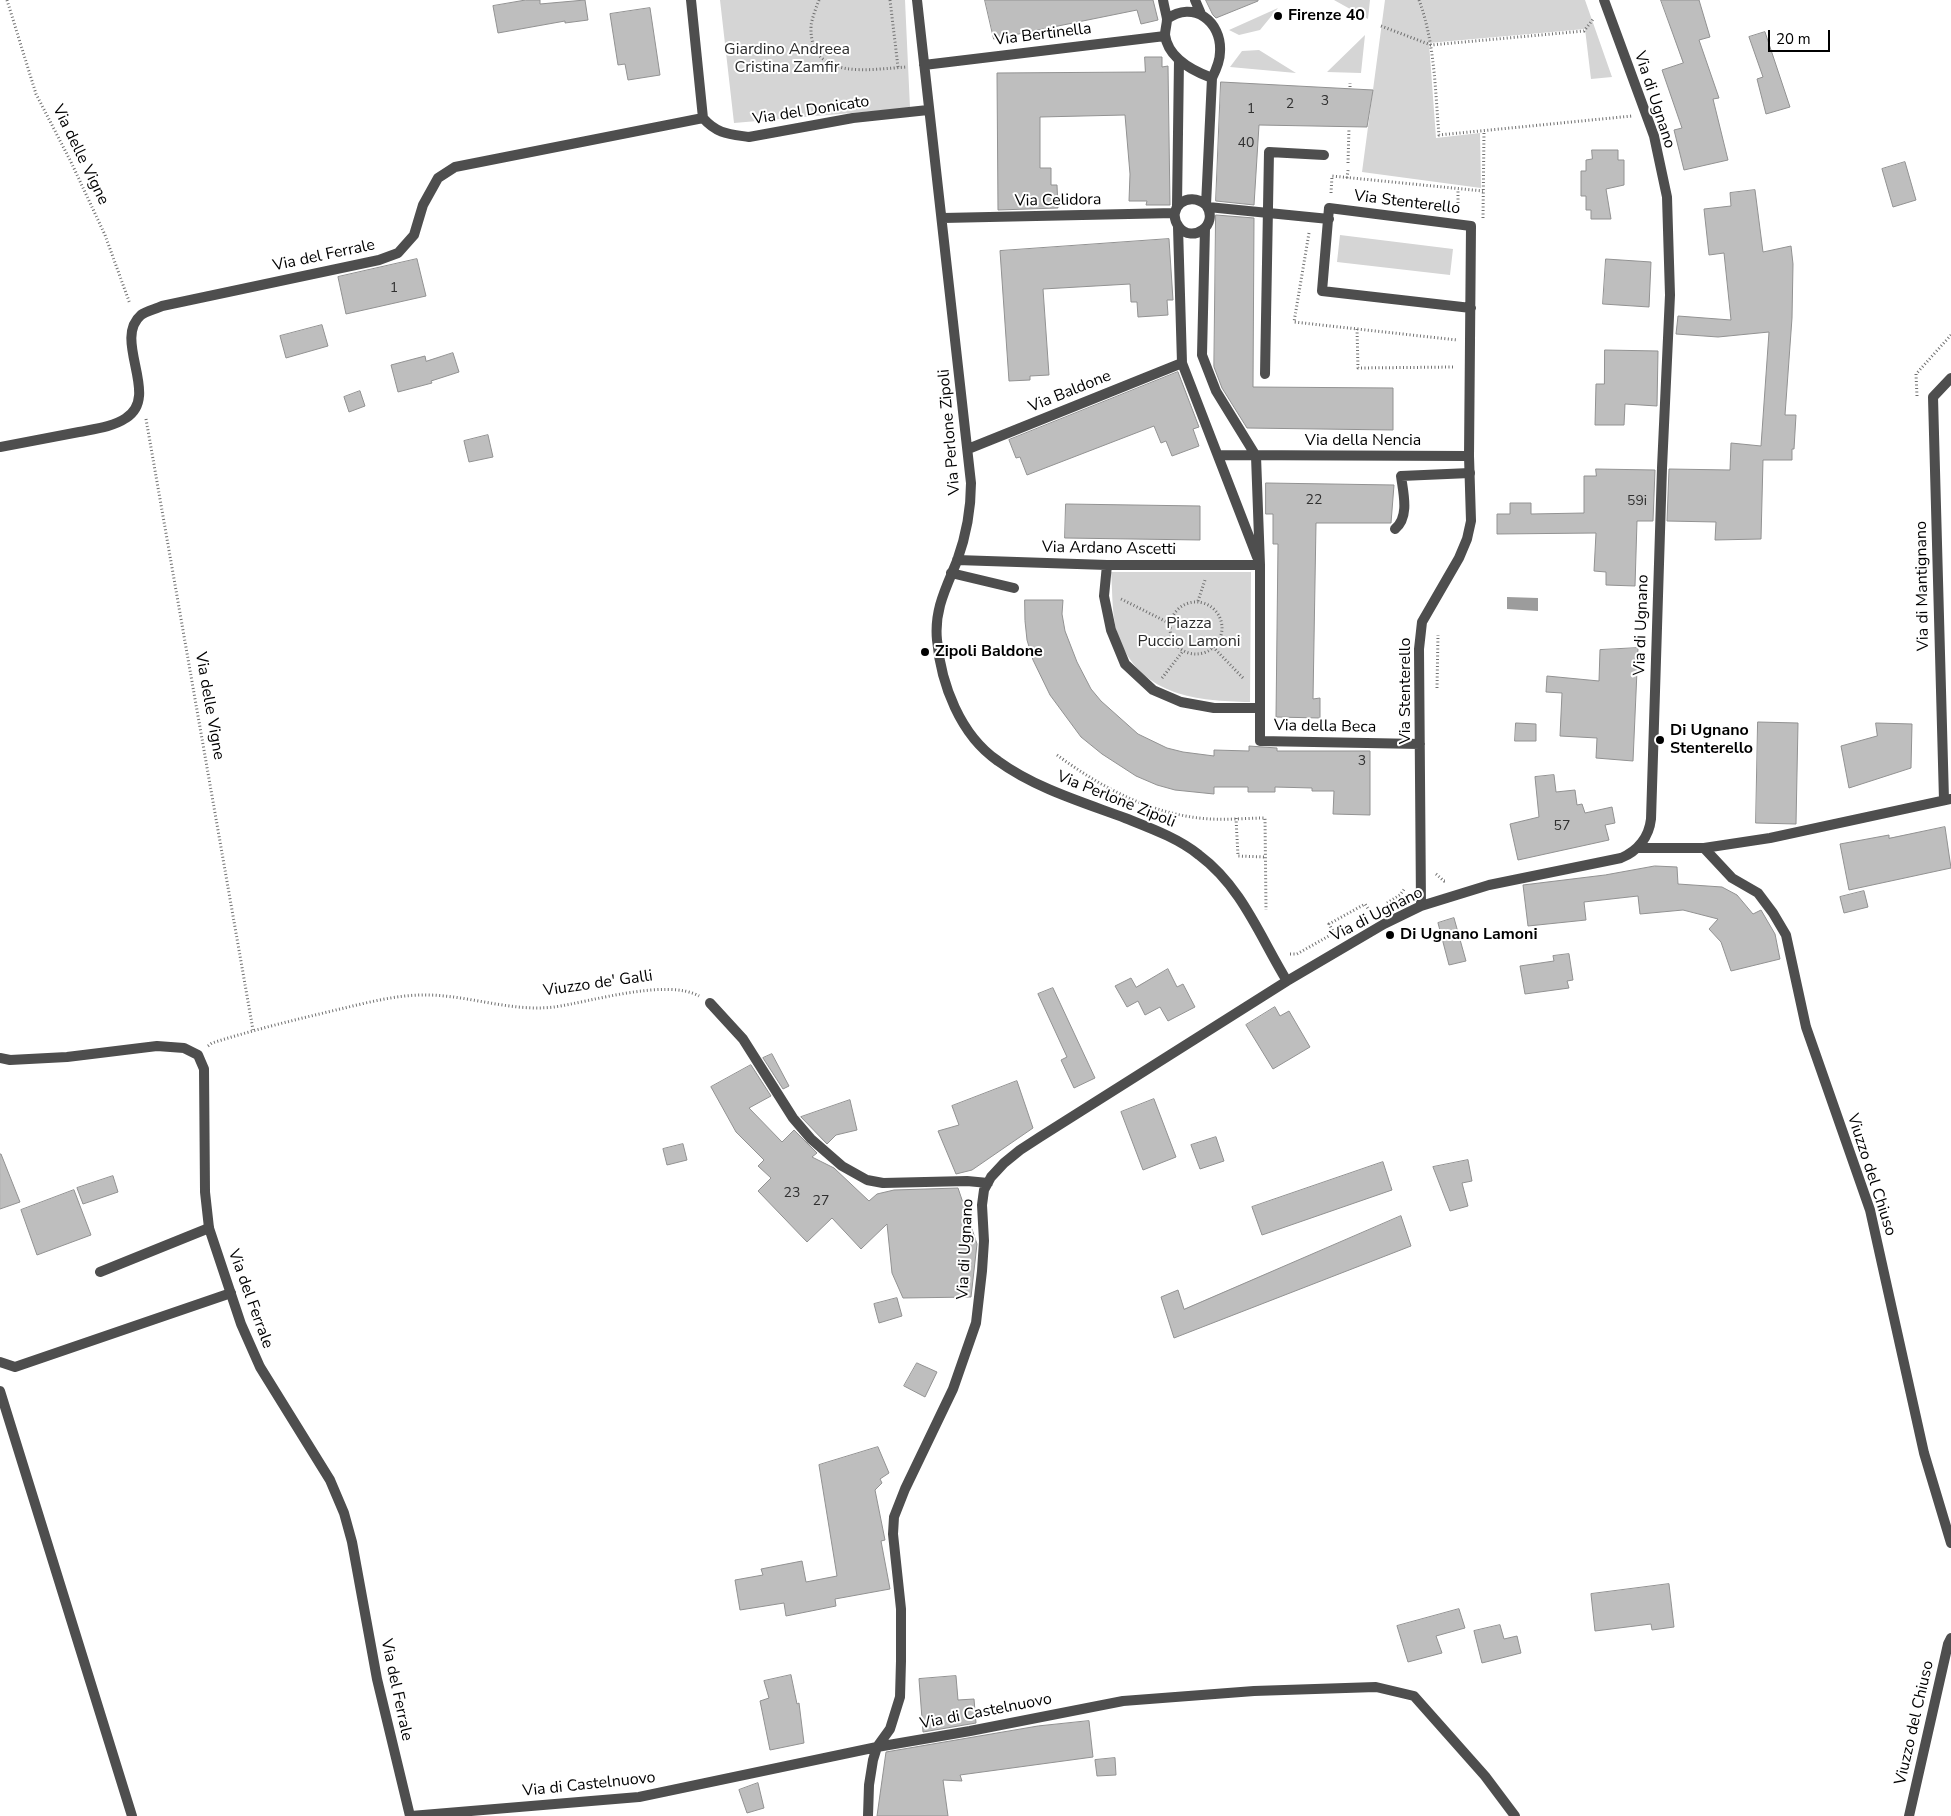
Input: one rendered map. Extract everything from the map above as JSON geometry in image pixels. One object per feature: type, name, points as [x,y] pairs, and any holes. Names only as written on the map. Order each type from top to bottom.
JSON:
[{"type":"street","points":[[691,0],[703,118]]},
{"type":"street","name":"Via Perlone Zipoli","points":[[917,0],[971,483],[971,506],[957,560],[940,602],[937,615],[937,640],[942,671],[949,694],[959,714],[982,748],[998,762],[1024,778],[1050,790],[1142,825],[1176,840],[1198,854],[1220,873],[1245,906],[1287,981]]},
{"type":"street","points":[[1163,0],[1167,19],[1165,36],[1179,60],[1195,72],[1212,78]]},
{"type":"street","points":[[1195,0],[1201,14]]},
{"type":"street","name":"Via di Ugnano","points":[[868,1816],[870,1772],[877,1746],[890,1729],[900,1697],[902,1661],[900,1609],[893,1534],[894,1517],[905,1488],[953,1389],[976,1323],[982,1271],[982,1196],[988,1183],[998,1170],[1020,1150],[1287,981],[1384,924],[1421,906],[1489,885],[1617,860],[1638,848],[1647,832],[1650,819],[1661,488],[1670,295],[1667,197],[1654,136],[1604,0]]},
{"type":"street","points":[[1107,565],[1104,596],[1111,630],[1125,664],[1153,690],[1181,702],[1206,706],[1260,708],[1260,565],[1256,456],[1216,391],[1202,356],[1205,228],[1210,219],[1207,206],[1212,78],[1218,64],[1220,51],[1218,37],[1211,22],[1201,14],[1184,10],[1174,13],[1167,19]]},
{"type":"street","name":"Via Bertinella","points":[[924,65],[1165,36]]},
{"type":"street","points":[[1179,60],[1175,219],[1178,227],[1182,363],[1260,565]]},
{"type":"street","name":"Via del Donicato","points":[[703,118],[712,129],[732,135],[749,137],[852,118],[928,110]]},
{"type":"street","name":"Via del Ferrale","points":[[141,316],[162,306],[379,260],[398,253],[414,235],[423,205],[438,178],[455,167],[703,118]]},
{"type":"street","points":[[1265,374],[1269,152],[1324,155]]},
{"type":"street","points":[[1176,210],[1186,199],[1192,198],[1201,200],[1207,206]]},
{"type":"street","name":"Via Stenterello","points":[[1207,206],[1267,213],[1329,214],[1471,226],[1469,456],[1471,521],[1467,539],[1459,558],[1422,622],[1419,649],[1421,906]]},
{"type":"street","name":"Via Celidora","points":[[942,218],[1176,210]]},
{"type":"street","points":[[1329,214],[1322,291],[1471,308]]},
{"type":"street","points":[[1178,227],[1190,233],[1196,233],[1205,228]]},
{"type":"street","points":[[0,447],[107,426],[126,418],[138,407],[140,387],[131,346],[134,328],[141,316]]},
{"type":"street","name":"Via Baldone","points":[[968,449],[1182,363]]},
{"type":"street","name":"Via di Mantignano","points":[[1638,848],[1704,848],[1770,838],[1947,799],[1933,397],[1951,378]]},
{"type":"street","name":"Via della Nencia","points":[[1218,455],[1469,456]]},
{"type":"street","points":[[1396,529],[1401,524],[1404,513],[1401,476],[1470,473]]},
{"type":"street","name":"Via Ardano Ascetti","points":[[957,560],[1107,565],[1260,565]]},
{"type":"street","points":[[951,573],[1014,588]]},
{"type":"street","name":"Via della Beca","points":[[1260,708],[1260,741],[1420,744]]},
{"type":"street","name":"Viuzzo del Chiuso","points":[[1704,848],[1732,878],[1758,894],[1773,913],[1786,935],[1806,1027],[1870,1210],[1924,1453],[1951,1543]]},
{"type":"street","points":[[710,1003],[743,1038],[793,1118],[811,1139],[842,1166],[867,1180],[883,1182],[967,1181],[988,1183]]},
{"type":"street","points":[[0,1058],[10,1060],[67,1057],[157,1046],[184,1048],[198,1055]]},
{"type":"street","name":"Via del Ferrale","points":[[198,1055],[204,1068],[205,1192],[209,1228],[241,1324],[260,1367],[330,1480],[344,1513],[352,1542],[377,1679],[411,1816]]},
{"type":"street","points":[[100,1272],[209,1228]]},
{"type":"street","points":[[0,1362],[15,1367],[231,1293]]},
{"type":"street","points":[[0,1391],[132,1816]]},
{"type":"street","name":"Viuzzo del Chiuso","points":[[1909,1816],[1948,1644],[1951,1638]]},
{"type":"street","name":"Via di Castelnuovo","points":[[411,1816],[640,1797],[877,1746],[970,1731],[1123,1701],[1254,1691],[1376,1687],[1414,1696],[1485,1776],[1515,1816]]},
{"type":"path","name":"Via delle Vigne","points":[[8,0],[36,94],[72,162],[105,235],[128,302],[141,316]]},
{"type":"path","points":[[819,0],[811,25],[814,44],[819,56],[832,66],[854,69],[907,67]]},
{"type":"path","points":[[890,0],[898,67]]},
{"type":"path","points":[[1418,0],[1424,15],[1431,46],[1439,135],[1638,116]]},
{"type":"path","points":[[1381,26],[1431,46],[1584,31],[1599,12]]},
{"type":"path","points":[[1348,163],[1349,128]]},
{"type":"path","points":[[1471,226],[1483,220],[1484,131]]},
{"type":"path","points":[[1347,178],[1348,170]]},
{"type":"path","points":[[1329,214],[1332,176],[1483,191]]},
{"type":"path","points":[[1457,224],[1458,188]]},
{"type":"path","points":[[1454,349],[1455,306]]},
{"type":"path","points":[[1357,329],[1358,368],[1470,367]]},
{"type":"path","points":[[1917,403],[1916,374],[1951,335]]},
{"type":"path","points":[[1454,358],[1454,367]]},
{"type":"path","name":"Via delle Vigne","points":[[145,416],[253,1030]]},
{"type":"path","points":[[1198,601],[1211,565]]},
{"type":"path","points":[[1105,589],[1113,595],[1169,623]]},
{"type":"path","points":[[1198,601],[1214,609],[1220,617],[1222,632],[1219,640],[1213,647],[1205,652],[1196,654],[1183,651],[1171,637],[1169,623],[1172,615],[1178,608],[1189,602],[1198,601]]},
{"type":"path","points":[[1437,696],[1438,629]]},
{"type":"path","points":[[1213,647],[1260,696]]},
{"type":"path","points":[[1153,690],[1183,651]]},
{"type":"path","points":[[1056,756],[1088,777],[1154,809],[1210,819],[1265,818],[1266,916]]},
{"type":"path","points":[[1236,818],[1238,856],[1266,857]]},
{"type":"path","points":[[1435,870],[1438,877],[1444,881],[1451,880]]},
{"type":"path","points":[[1384,905],[1400,895],[1406,886]]},
{"type":"path","points":[[1286,952],[1297,954],[1334,933],[1329,924],[1365,904],[1370,913],[1377,909]]},
{"type":"path","name":"Viuzzo de' Galli","points":[[198,1055],[212,1043],[253,1030],[378,1000],[428,995],[457,997],[518,1007],[552,1007],[654,989],[676,990],[695,994],[710,1003]]},
{"type":"green space","name":"Giardino Andreea Cristina Zamfir","points":[[720,0],[905,0],[910,108],[734,123]]},
{"type":"green space","points":[[1334,0],[1370,0],[1368,19]]},
{"type":"green space","points":[[1385,0],[1585,0],[1612,77],[1591,79],[1585,29],[1429,43],[1436,138],[1480,133],[1481,188],[1362,172]]},
{"type":"green space","points":[[1278,8],[1260,30],[1239,35],[1229,30]]},
{"type":"green space","points":[[1365,35],[1361,73],[1327,72]]},
{"type":"green space","points":[[1259,50],[1296,73],[1230,67],[1242,51]]},
{"type":"green space","points":[[1340,235],[1453,249],[1450,275],[1337,262]]},
{"type":"green space","name":"Piazza Puccio Lamoni","points":[[1111,572],[1251,572],[1250,702],[1192,697],[1174,692],[1157,684],[1143,674],[1130,659],[1117,633]]},
{"type":"shaded area","points":[[1507,597],[1538,598],[1538,611],[1507,609]]},
{"type":"building","points":[[526,0],[540,0],[540,4],[585,0],[588,20],[565,23],[565,21],[498,33],[493,6]]},
{"type":"building","points":[[985,0],[1153,0],[1158,20],[1141,24],[1137,10],[994,39]]},
{"type":"building","points":[[1206,0],[1258,0],[1258,1],[1216,18]]},
{"type":"building","points":[[1661,0],[1699,0],[1710,37],[1699,40],[1719,98],[1713,99],[1728,160],[1684,170],[1674,130],[1682,128],[1662,70],[1683,63]]},
{"type":"building","points":[[650,8],[660,75],[628,80],[625,64],[618,65],[610,14]]},
{"type":"building","points":[[1765,32],[1790,107],[1766,114],[1757,79],[1763,77],[1749,37]]},
{"type":"building","points":[[1145,57],[1162,57],[1162,67],[1168,66],[1170,205],[1146,205],[1147,201],[1129,201],[1130,174],[1125,115],[1040,117],[1040,168],[1051,168],[1051,185],[1057,185],[1058,208],[998,210],[997,73],[1145,72]]},
{"type":"building","points":[[1221,82],[1373,90],[1367,127],[1259,125],[1254,205],[1216,201]]},
{"type":"building","points":[[1592,150],[1618,150],[1618,160],[1624,160],[1624,185],[1606,189],[1611,219],[1591,219],[1591,210],[1586,210],[1586,196],[1581,196],[1581,171],[1586,171],[1586,160],[1592,159]]},
{"type":"building","points":[[1905,162],[1916,200],[1893,207],[1882,169]]},
{"type":"building","points":[[1755,190],[1763,252],[1791,246],[1793,264],[1792,318],[1785,415],[1796,415],[1794,449],[1792,449],[1792,460],[1763,460],[1761,539],[1715,540],[1716,522],[1667,521],[1669,469],[1730,470],[1731,443],[1761,446],[1769,332],[1718,337],[1676,334],[1678,316],[1731,320],[1724,253],[1709,255],[1704,209],[1731,206],[1730,193]]},
{"type":"building","points":[[1216,215],[1254,218],[1253,387],[1393,388],[1393,430],[1247,428],[1222,388],[1214,367]]},
{"type":"building","points":[[1169,239],[1173,300],[1167,300],[1168,315],[1138,317],[1137,302],[1131,302],[1130,284],[1043,289],[1049,375],[1030,376],[1030,380],[1009,381],[1000,251]]},
{"type":"building","points":[[417,259],[426,296],[346,314],[338,277]]},
{"type":"building","points":[[1606,259],[1651,262],[1649,307],[1603,304]]},
{"type":"building","points":[[322,325],[328,346],[286,358],[280,336]]},
{"type":"building","points":[[1605,350],[1658,351],[1657,406],[1625,404],[1624,425],[1595,425],[1596,384],[1604,384]]},
{"type":"building","points":[[453,353],[459,372],[431,381],[432,383],[398,392],[391,365],[425,356],[426,361]]},
{"type":"building","points":[[1178,372],[1199,427],[1193,429],[1199,446],[1172,456],[1166,441],[1161,443],[1154,426],[1027,475],[1020,457],[1016,458],[1009,440]]},
{"type":"building","points":[[360,391],[365,406],[349,412],[344,397]]},
{"type":"building","points":[[488,435],[493,457],[469,462],[464,441]]},
{"type":"building","points":[[1596,469],[1655,470],[1653,521],[1637,521],[1635,586],[1606,585],[1606,572],[1594,571],[1596,533],[1497,534],[1497,514],[1510,514],[1510,503],[1531,503],[1531,514],[1584,513],[1584,476],[1596,476]]},
{"type":"building","points":[[1266,483],[1394,485],[1391,523],[1316,523],[1313,699],[1320,698],[1320,718],[1276,717],[1278,544],[1273,544],[1273,514],[1266,514]]},
{"type":"building","points":[[1066,504],[1200,506],[1200,540],[1065,538]]},
{"type":"building","points":[[1025,600],[1063,600],[1062,614],[1065,631],[1077,662],[1091,689],[1101,701],[1138,734],[1167,748],[1214,756],[1214,750],[1249,751],[1249,746],[1277,748],[1277,751],[1370,751],[1370,815],[1333,814],[1334,791],[1312,791],[1312,788],[1275,787],[1275,792],[1248,792],[1248,787],[1214,787],[1214,794],[1175,790],[1136,776],[1102,754],[1081,737],[1050,695],[1033,660],[1027,640]]},
{"type":"building","points":[[1638,648],[1633,761],[1596,758],[1597,738],[1560,736],[1562,693],[1546,692],[1547,676],[1599,681],[1600,650]]},
{"type":"building","points":[[1758,722],[1798,723],[1796,824],[1756,823]]},
{"type":"building","points":[[1516,723],[1536,724],[1536,741],[1515,741]]},
{"type":"building","points":[[1876,723],[1912,724],[1911,768],[1849,788],[1841,746],[1877,736]]},
{"type":"building","points":[[1554,775],[1556,792],[1575,790],[1577,805],[1582,804],[1585,813],[1612,807],[1615,823],[1605,825],[1609,840],[1518,860],[1510,824],[1539,817],[1535,777]]},
{"type":"building","points":[[1945,827],[1951,868],[1849,890],[1840,844],[1889,835],[1889,838]]},
{"type":"building","points":[[1655,866],[1677,867],[1678,884],[1722,887],[1737,895],[1753,914],[1761,910],[1775,934],[1780,959],[1731,971],[1721,942],[1709,929],[1718,919],[1683,910],[1640,914],[1638,896],[1584,902],[1586,920],[1528,926],[1523,885],[1605,875]]},
{"type":"building","points":[[1864,891],[1868,907],[1844,913],[1840,897]]},
{"type":"building","points":[[1454,918],[1466,961],[1449,965],[1438,923]]},
{"type":"building","points":[[1569,954],[1573,980],[1567,981],[1569,988],[1525,994],[1520,966],[1554,961],[1553,956]]},
{"type":"building","points":[[1168,969],[1177,987],[1183,984],[1195,1007],[1168,1021],[1160,1007],[1145,1015],[1138,1001],[1127,1007],[1115,986],[1131,978],[1136,987]]},
{"type":"building","points":[[1053,988],[1095,1078],[1074,1088],[1061,1060],[1067,1057],[1038,994]]},
{"type":"building","points":[[1275,1007],[1280,1016],[1289,1011],[1310,1047],[1273,1069],[1246,1025]]},
{"type":"building","points":[[772,1054],[789,1086],[783,1089],[763,1058]]},
{"type":"building","points":[[751,1065],[771,1096],[749,1108],[782,1142],[794,1130],[817,1153],[812,1157],[834,1168],[869,1201],[877,1194],[894,1190],[958,1188],[977,1244],[971,1297],[903,1298],[892,1273],[887,1224],[861,1249],[832,1218],[807,1242],[758,1191],[771,1178],[758,1166],[764,1160],[736,1132],[711,1087]]},
{"type":"building","points":[[1017,1081],[1033,1128],[972,1170],[956,1174],[938,1131],[959,1125],[952,1106]]},
{"type":"building","points":[[1154,1099],[1176,1157],[1143,1170],[1121,1112]]},
{"type":"building","points":[[850,1100],[857,1130],[836,1135],[827,1144],[801,1117]]},
{"type":"building","points":[[1216,1137],[1224,1161],[1200,1169],[1191,1145]]},
{"type":"building","points":[[683,1144],[687,1160],[667,1165],[663,1149]]},
{"type":"building","points":[[0,1154],[20,1202],[0,1209]]},
{"type":"building","points":[[1468,1160],[1472,1181],[1462,1183],[1468,1206],[1450,1211],[1433,1167]]},
{"type":"building","points":[[1383,1162],[1392,1190],[1262,1235],[1252,1207]]},
{"type":"building","points":[[113,1176],[118,1192],[83,1204],[77,1188]]},
{"type":"building","points":[[74,1190],[91,1235],[37,1255],[21,1210]]},
{"type":"building","points":[[1401,1216],[1411,1246],[1174,1338],[1161,1297],[1178,1290],[1184,1309]]},
{"type":"building","points":[[897,1298],[902,1316],[879,1323],[874,1304]]},
{"type":"building","points":[[917,1363],[937,1372],[925,1397],[904,1386]]},
{"type":"building","points":[[878,1447],[889,1473],[880,1479],[882,1483],[875,1490],[885,1540],[881,1541],[890,1589],[835,1599],[836,1606],[786,1616],[784,1603],[740,1610],[735,1580],[763,1575],[761,1569],[802,1561],[806,1582],[837,1576],[819,1465]]},
{"type":"building","points":[[1669,1584],[1674,1627],[1652,1630],[1651,1624],[1595,1631],[1591,1594]]},
{"type":"building","points":[[1459,1609],[1465,1628],[1436,1636],[1442,1653],[1408,1662],[1397,1626]]},
{"type":"building","points":[[1500,1625],[1504,1639],[1517,1636],[1521,1653],[1482,1663],[1474,1631]]},
{"type":"building","points":[[791,1675],[797,1704],[799,1703],[804,1743],[770,1750],[760,1701],[769,1698],[764,1681]]},
{"type":"building","points":[[956,1676],[958,1700],[974,1699],[976,1723],[923,1732],[919,1679]]},
{"type":"building","points":[[1089,1721],[1093,1757],[960,1775],[962,1781],[943,1780],[948,1816],[877,1816],[886,1752],[1038,1726]]},
{"type":"building","points":[[1115,1758],[1116,1775],[1097,1776],[1095,1760]]},
{"type":"building","points":[[758,1783],[764,1808],[747,1813],[739,1790]]},
{"type":"place","name":"Firenze 40","points":[[1278,16]]},
{"type":"place","name":"Zipoli Baldone","points":[[925,652]]},
{"type":"place","name":"Di Ugnano Stenterello","points":[[1660,740]]},
{"type":"place","name":"Di Ugnano Lamoni","points":[[1390,935]]}]
